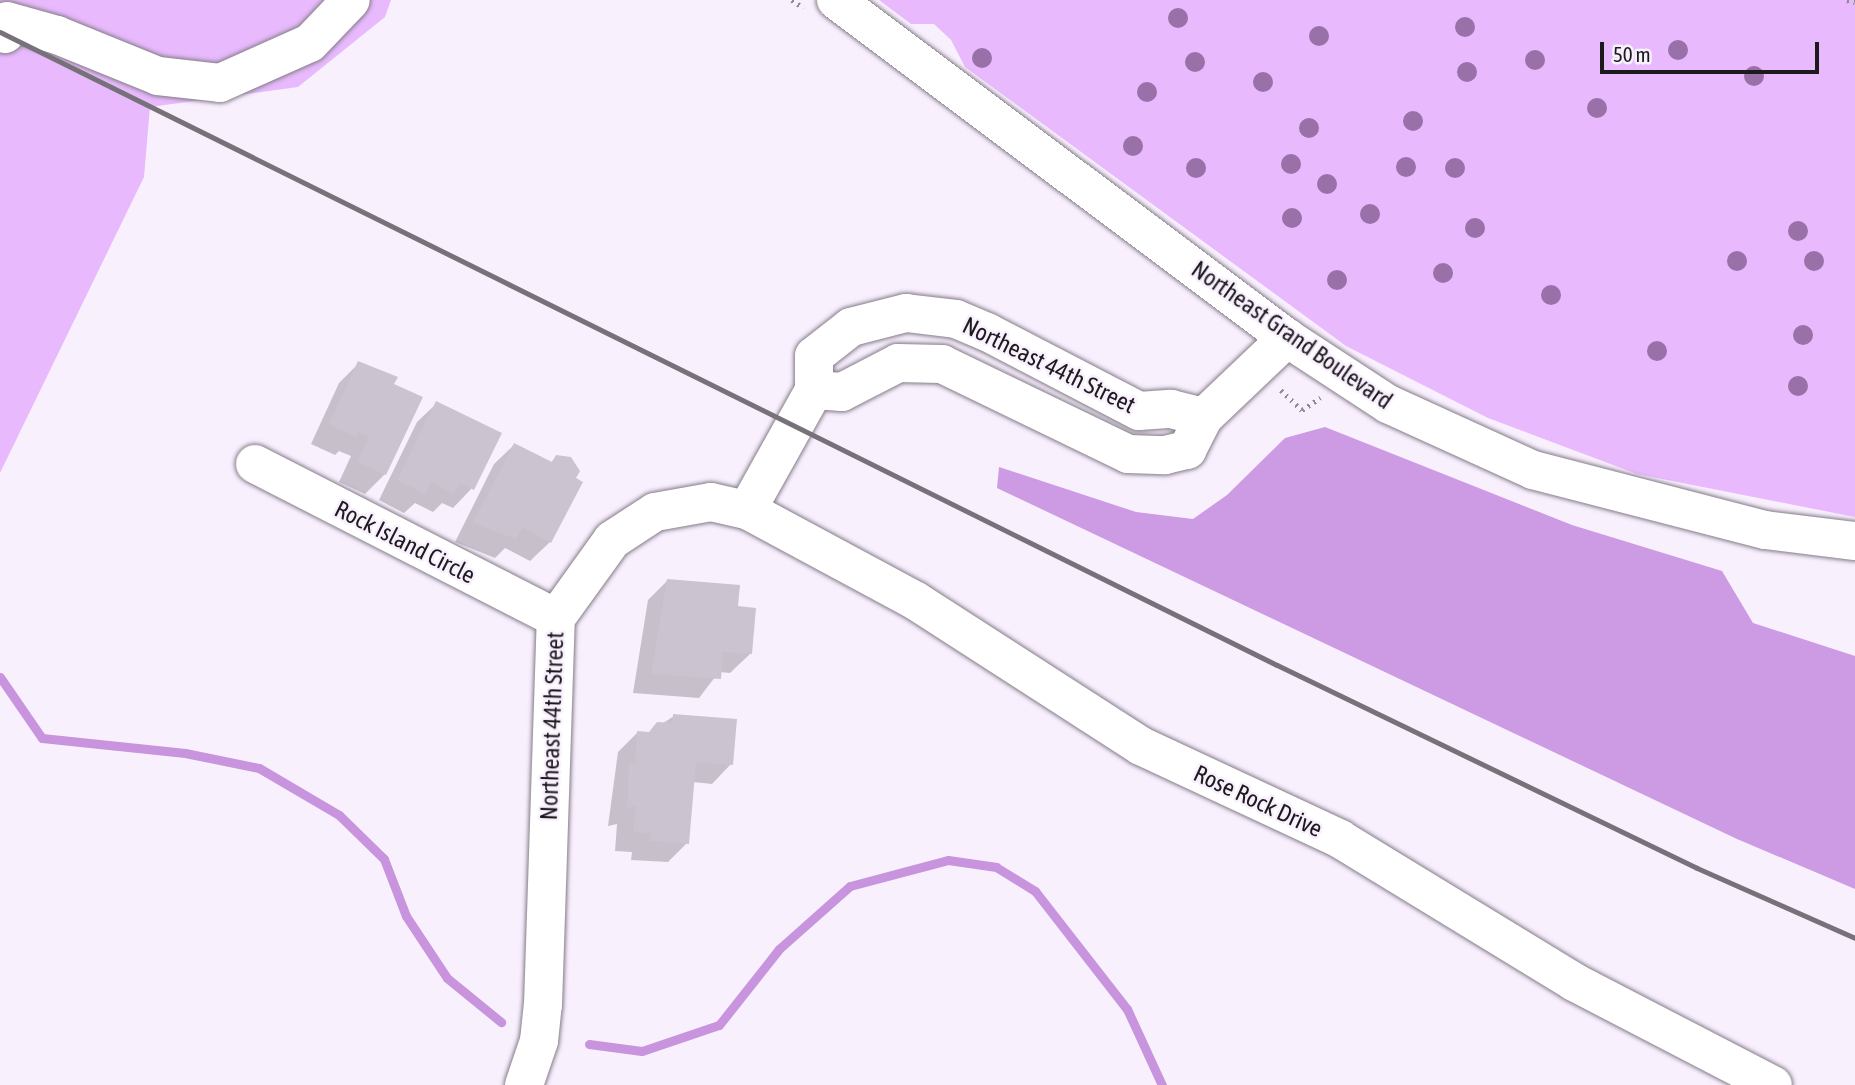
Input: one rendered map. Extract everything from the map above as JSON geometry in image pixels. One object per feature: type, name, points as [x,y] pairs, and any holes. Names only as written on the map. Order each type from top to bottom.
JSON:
[{"type":"street","points":[[5,34],[7,21],[57,35],[158,76],[219,83],[310,43],[351,0]]},
{"type":"street","name":"Northeast Grand Boulevard","points":[[836,0],[1287,338],[1388,404],[1533,470],[1765,530],[1855,541]]},
{"type":"street","name":"Northeast 44th Street","points":[[524,1085],[538,1041],[543,1005],[556,618],[612,540],[655,512],[712,502],[747,510],[814,390],[814,356],[851,327],[906,313],[956,319],[1139,411],[1171,409],[1204,416]]},
{"type":"street","points":[[942,364],[956,319]]},
{"type":"street","name":"Northeast 44th Street","points":[[814,390],[842,392],[898,363],[942,364],[1128,454],[1187,450],[1204,416],[1287,338]]},
{"type":"street","points":[[1060,421],[1082,383]]},
{"type":"street","points":[[1128,454],[1139,411]]},
{"type":"street","name":"Rock Island Circle","points":[[256,464],[556,618]]},
{"type":"street","name":"Rose Rock Drive","points":[[747,510],[916,601],[1141,746],[1340,839],[1574,982],[1717,1060],[1773,1085]]},
{"type":"path","points":[[1847,0],[1855,2]]},
{"type":"shaded area","points":[[0,0],[391,0],[385,17],[298,87],[150,107],[144,177],[0,473]]},
{"type":"shaded area","points":[[879,0],[1855,0],[1855,517],[1637,474],[1488,418],[1346,346],[965,67],[951,40],[934,24],[911,24]]},
{"type":"shaded area","points":[[1325,427],[1572,525],[1722,571],[1753,623],[1855,656],[1855,889],[1737,839],[997,488],[999,467],[1136,512],[1193,519],[1227,495],[1285,438]]},
{"type":"building","points":[[358,361],[398,377],[394,384],[423,397],[386,475],[357,462],[369,437],[358,432],[356,437],[329,424]]},
{"type":"building","points":[[436,401],[502,433],[474,490],[460,483],[454,494],[431,482],[425,494],[397,480]]},
{"type":"building","points":[[514,443],[552,462],[556,455],[571,457],[580,471],[576,478],[583,482],[551,543],[522,527],[516,539],[473,523]]},
{"type":"building","points":[[667,579],[740,585],[738,606],[756,608],[752,654],[723,652],[721,679],[651,674]]},
{"type":"building","points":[[673,714],[737,719],[733,765],[696,762],[689,844],[650,841],[651,833],[633,832],[636,806],[627,808],[629,763],[635,763],[637,731],[649,732],[657,722],[673,723]]},
{"type":"waterway","points":[[0,677],[42,738],[185,753],[259,768],[339,815],[384,859],[406,916],[447,978],[501,1022]]},
{"type":"waterway","points":[[589,1044],[642,1051],[719,1025],[779,949],[850,886],[948,860],[996,867],[1035,891],[1127,1009],[1162,1085]]},
{"type":"railway","points":[[0,32],[1277,665],[1697,868],[1855,938]]}]
